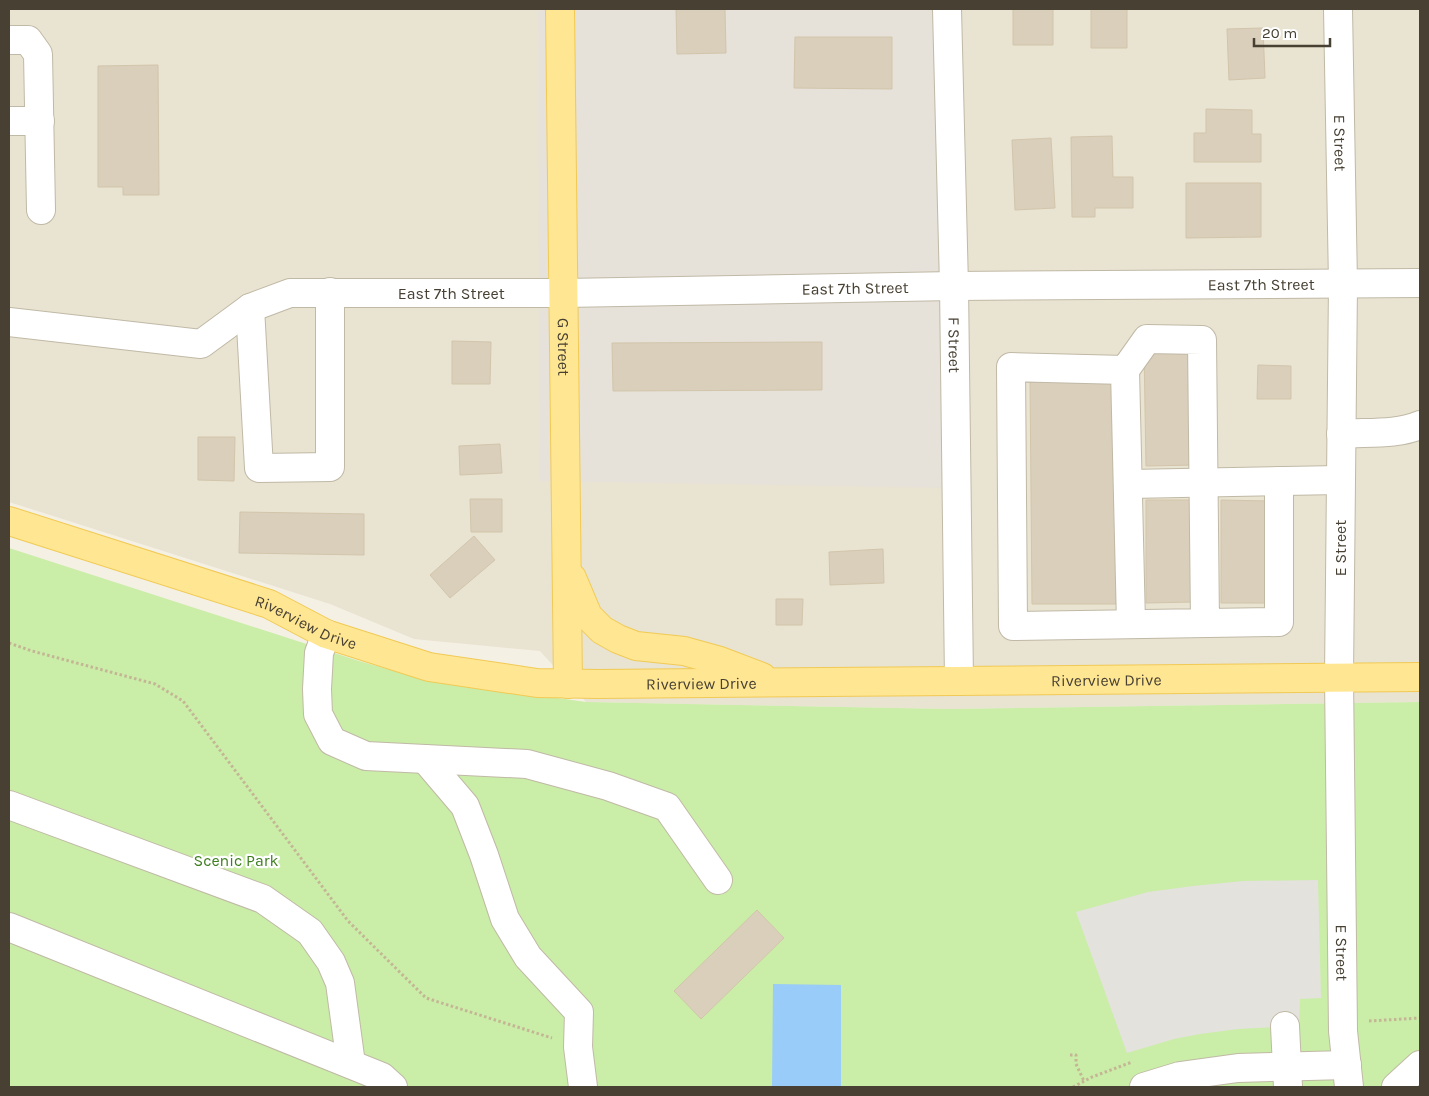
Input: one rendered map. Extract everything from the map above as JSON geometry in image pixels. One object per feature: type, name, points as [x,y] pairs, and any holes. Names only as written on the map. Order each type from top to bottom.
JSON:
[{"type":"main road","name":"G Street","points":[[560,9],[568,684]]},
{"type":"main road","name":"Riverview Drive","points":[[9,521],[269,604],[326,634],[429,667],[537,683],[1420,677]]},
{"type":"main road","points":[[567,567],[588,616],[602,630],[618,640],[636,646],[684,650],[720,661],[775,682]]},
{"type":"street","name":"F Street","points":[[947,9],[954,286],[959,681]]},
{"type":"street","name":"E Street","points":[[1338,9],[1343,284],[1339,677],[1343,1031],[1348,1076]]},
{"type":"street","points":[[9,40],[28,40],[38,54],[41,210]]},
{"type":"street","points":[[9,121],[40,121]]},
{"type":"street","name":"East 7th Street","points":[[9,322],[201,344],[250,308],[290,293],[1420,283]]},
{"type":"street","points":[[250,308],[259,468],[330,467],[330,292]]},
{"type":"street","points":[[1131,624],[1125,370],[1147,339],[1202,340],[1206,623]]},
{"type":"street","points":[[1125,370],[1012,367],[1013,626],[1279,622],[1279,481]]},
{"type":"street","points":[[1341,434],[1383,432],[1413,428],[1420,425]]},
{"type":"street","points":[[1129,484],[1340,480]]},
{"type":"street","points":[[326,634],[319,653],[318,714],[332,741],[366,756],[527,764],[608,786],[667,807],[718,880]]},
{"type":"street","points":[[425,759],[464,806],[484,855],[505,919],[528,957],[579,1012],[578,1047],[582,1087]]},
{"type":"street","points":[[9,805],[263,899],[310,932],[331,962],[340,983],[351,1064]]},
{"type":"street","points":[[9,927],[351,1064],[382,1077],[393,1087]]},
{"type":"street","points":[[1286,1026],[1288,1077]]},
{"type":"street","points":[[1396,1087],[1420,1065]]},
{"type":"street","points":[[1144,1087],[1180,1076],[1238,1068],[1288,1077],[1348,1076]]},
{"type":"path","points":[[9,643],[155,684],[183,700],[348,921],[426,998],[578,1047]]},
{"type":"path","points":[[1070,1055],[1076,1055],[1076,1064],[1084,1081]]},
{"type":"shaded area","points":[[9,9],[538,9],[540,263],[938,9],[1420,9],[1420,702],[950,709],[586,702],[540,651],[414,639],[330,604],[9,502]]},
{"type":"shaded area","points":[[538,9],[938,9],[946,488],[540,481]]},
{"type":"shaded area","points":[[1318,880],[1321,998],[1300,999],[1299,1026],[1238,1029],[1200,1034],[1174,1039],[1127,1053],[1076,912],[1148,892],[1193,886],[1243,881]]},
{"type":"green space","name":"Scenic Park","points":[[9,548],[359,661],[422,679],[586,702],[950,709],[1420,702],[1420,1087],[9,1087]]},
{"type":"water","points":[[773,984],[841,985],[841,1087],[772,1087]]},
{"type":"building","points":[[676,9],[725,9],[726,53],[677,54]]},
{"type":"building","points":[[1013,9],[1053,9],[1053,45],[1013,45]]},
{"type":"building","points":[[1091,9],[1127,9],[1127,48],[1091,48]]},
{"type":"building","points":[[1263,28],[1265,78],[1229,80],[1227,29]]},
{"type":"building","points":[[795,37],[892,37],[892,89],[794,88]]},
{"type":"building","points":[[158,65],[159,195],[123,195],[123,187],[98,187],[98,66]]},
{"type":"building","points":[[1206,109],[1252,110],[1252,134],[1261,134],[1261,162],[1194,162],[1194,133],[1206,133]]},
{"type":"building","points":[[1112,136],[1113,177],[1133,177],[1133,208],[1095,208],[1095,217],[1072,217],[1071,137]]},
{"type":"building","points":[[1051,138],[1055,208],[1015,210],[1012,140]]},
{"type":"building","points":[[1186,183],[1261,183],[1261,237],[1186,238]]},
{"type":"building","points":[[452,341],[491,342],[490,384],[452,384]]},
{"type":"building","points":[[822,342],[822,390],[613,391],[612,343]]},
{"type":"building","points":[[1144,349],[1193,349],[1195,465],[1146,466]]},
{"type":"building","points":[[1258,365],[1291,366],[1291,399],[1257,399]]},
{"type":"building","points":[[1114,378],[1116,604],[1032,604],[1030,379]]},
{"type":"building","points":[[198,437],[235,437],[234,481],[198,480]]},
{"type":"building","points":[[500,444],[502,473],[460,475],[459,446]]},
{"type":"building","points":[[470,499],[502,499],[502,532],[471,532]]},
{"type":"building","points":[[1146,500],[1193,500],[1194,602],[1146,603]]},
{"type":"building","points":[[1221,500],[1269,501],[1268,603],[1221,603]]},
{"type":"building","points":[[240,512],[364,514],[364,555],[239,553]]},
{"type":"building","points":[[474,536],[495,560],[450,598],[430,575]]},
{"type":"building","points":[[883,549],[884,583],[830,585],[829,552]]},
{"type":"building","points":[[776,599],[803,599],[802,625],[776,625]]},
{"type":"building","points":[[757,910],[784,938],[701,1019],[674,991]]}]
